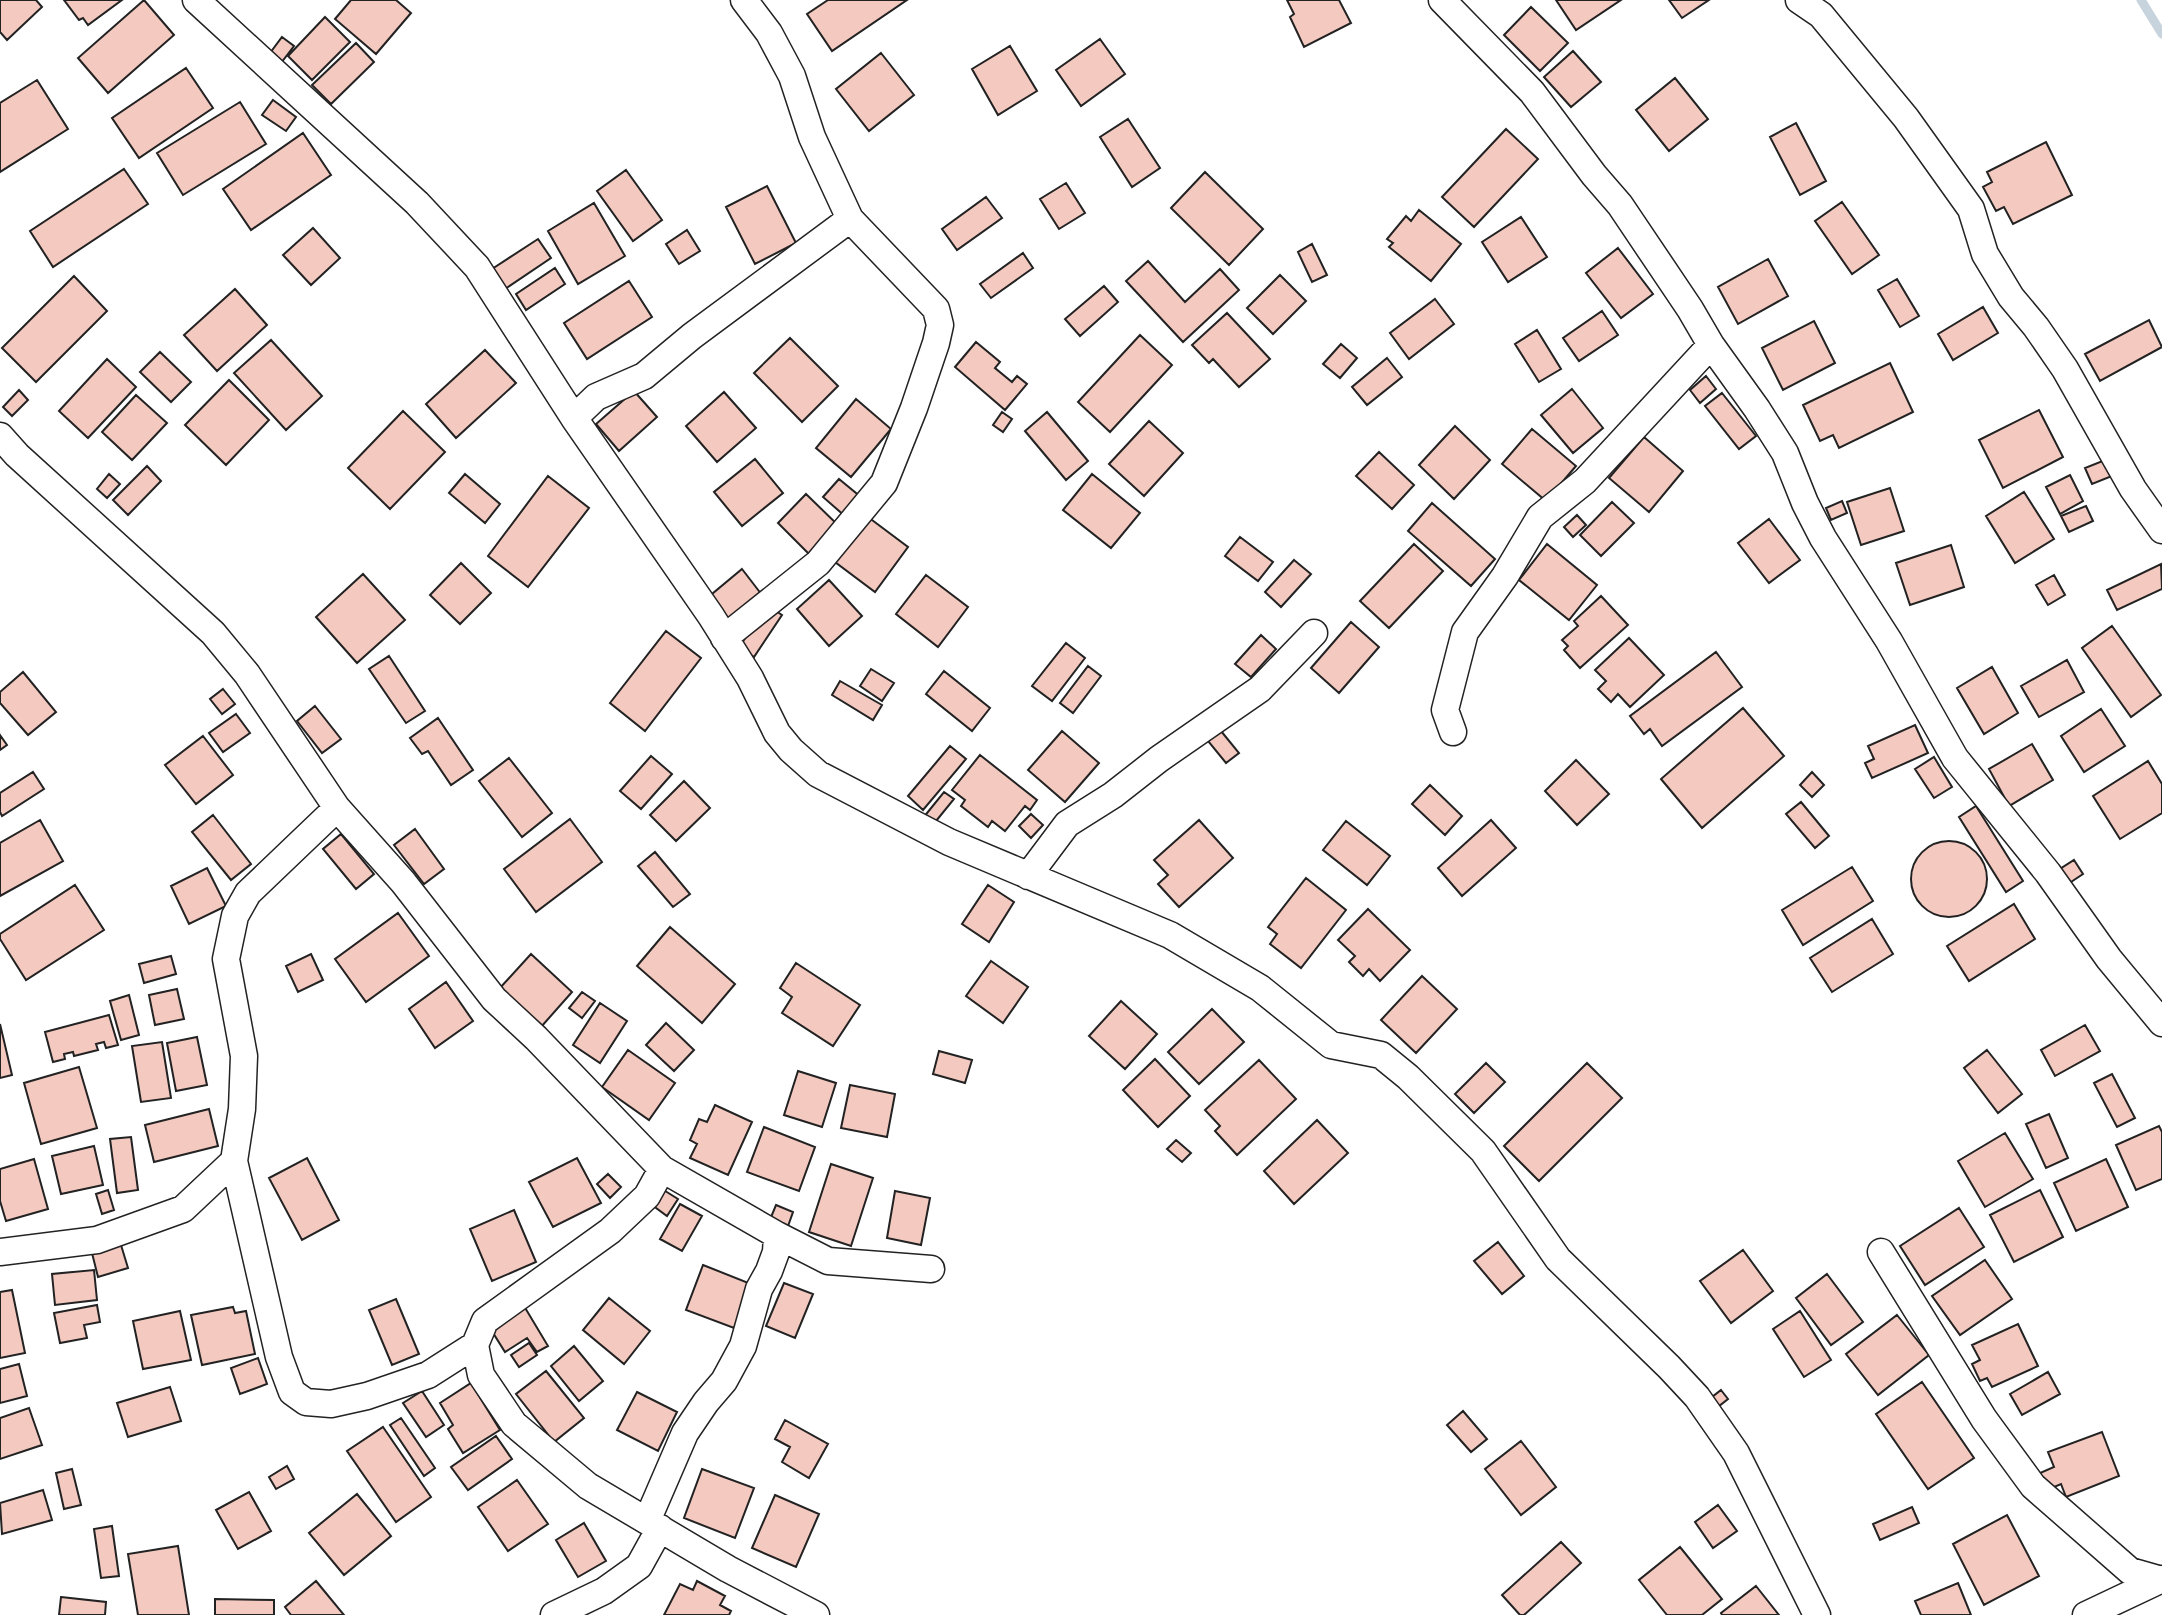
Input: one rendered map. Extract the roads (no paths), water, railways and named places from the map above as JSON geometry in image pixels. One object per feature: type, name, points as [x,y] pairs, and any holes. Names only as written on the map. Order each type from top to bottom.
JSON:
[{"type":"street","points":[[196,0],[417,203],[477,267],[574,418],[711,615],[750,678],[777,733],[791,750],[818,774],[949,842],[1170,935],[1260,988],[1332,1045],[1381,1055],[1408,1077],[1483,1151],[1558,1259],[1669,1367],[1696,1397],[1736,1453],[1818,1615]]},
{"type":"street","points":[[724,638],[818,563],[884,482],[914,408],[940,325],[936,309],[850,219],[812,137],[792,76],[769,33],[744,0]]},
{"type":"street","points":[[1442,0],[1532,92],[1594,176],[1620,205],[1690,309],[1710,345],[1785,453],[1805,503],[1823,538],[1889,642],[1955,758],[2048,873],[2109,960],[2162,1023]]},
{"type":"street","points":[[1799,0],[1821,15],[1906,118],[1971,209],[1985,254],[2011,297],[2065,369],[2133,489],[2162,530]]},
{"type":"street","points":[[574,418],[596,397],[644,376],[692,336],[850,219]]},
{"type":"street","points":[[1453,732],[1445,710],[1465,632],[1505,576],[1540,517],[1586,481],[1710,345]]},
{"type":"street","points":[[0,436],[17,455],[213,633],[247,674],[338,808],[403,881],[494,999],[536,1038],[662,1169],[828,1261],[931,1269]]},
{"type":"street","points":[[1028,876],[1067,824],[1113,795],[1159,759],[1260,689],[1314,633]]},
{"type":"street","points":[[338,808],[248,893],[235,916],[226,959],[244,1056],[242,1110],[234,1161],[278,1357],[292,1392],[306,1402],[331,1404],[368,1396],[428,1375],[475,1345]]},
{"type":"street","points":[[0,1252],[97,1240],[183,1209],[234,1161]]},
{"type":"street","points":[[662,1169],[647,1196],[610,1231],[485,1321],[475,1345],[481,1375],[514,1424],[588,1486],[728,1569],[816,1615]]},
{"type":"street","points":[[554,1615],[604,1591],[639,1566],[685,1433],[724,1381],[743,1346],[759,1289],[776,1252],[777,1235]]},
{"type":"street","points":[[1881,1252],[1984,1419],[2033,1486],[2130,1571],[2160,1579]]},
{"type":"street","points":[[2086,1615],[2160,1579]]},
{"type":"waterway","points":[[2141,0],[2162,34]]}]
